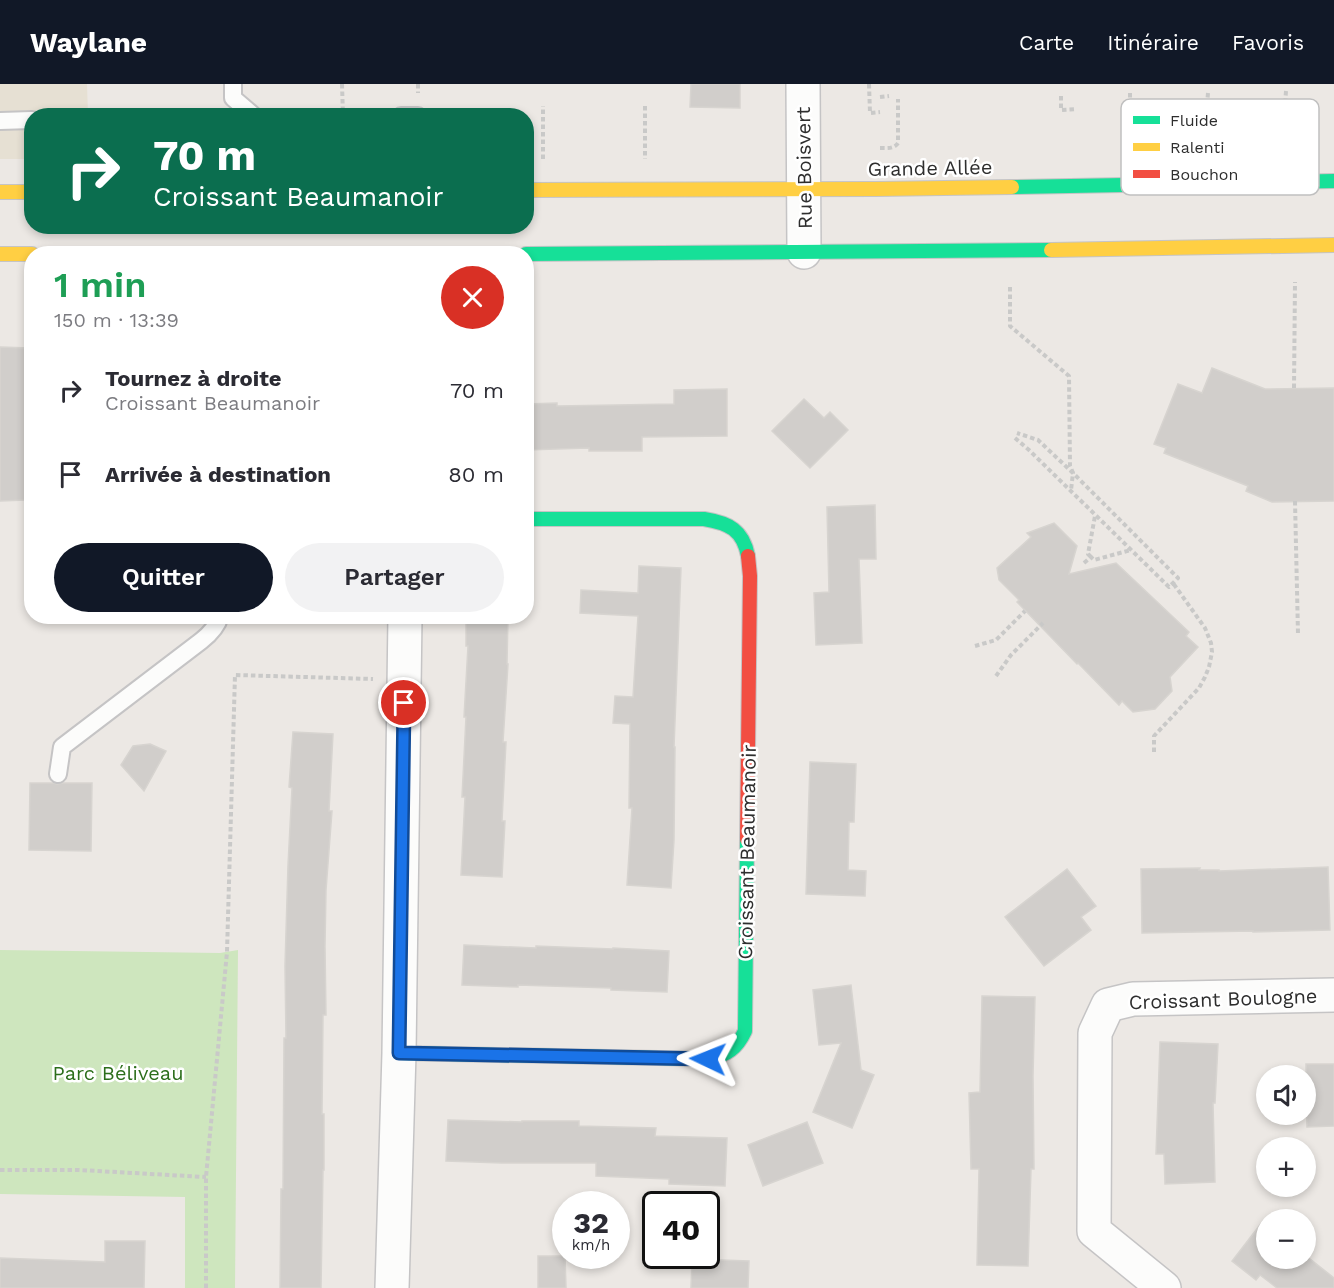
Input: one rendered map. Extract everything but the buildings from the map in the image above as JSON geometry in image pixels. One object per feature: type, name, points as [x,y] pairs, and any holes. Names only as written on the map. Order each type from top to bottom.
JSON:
[{"type":"main road","name":"Grande Allée","points":[[1319,180],[1334,180]]},
{"type":"main road","name":"Grande Allée","points":[[534,190],[876,189],[1121,184]]},
{"type":"main road","points":[[0,192],[24,192]]},
{"type":"main road","points":[[534,254],[1334,245]]},
{"type":"main road","points":[[0,254],[24,254]]},
{"type":"main road","name":"Croissant Beaumanoir","points":[[399,1053],[708,1059],[727,1055],[741,1040],[744,1031],[750,576],[749,552],[745,541],[732,527],[716,520],[534,519]]},
{"type":"street","name":"Rue Boisvert","points":[[803,84],[804,252]]},
{"type":"street","points":[[392,1288],[399,1053],[405,624]]},
{"type":"street","name":"Croissant Boulogne","points":[[1164,1288],[1095,1231],[1095,1033],[1108,1005],[1133,999],[1334,995]]},
{"type":"lane","points":[[233,84],[233,98],[245,108]]},
{"type":"lane","points":[[0,121],[24,120]]},
{"type":"lane","points":[[58,774],[62,747],[201,641],[217,624]]},
{"type":"path","points":[[342,84],[343,108]]},
{"type":"path","points":[[868,84],[870,113],[880,112]]},
{"type":"path","points":[[1285,99],[1286,91]]},
{"type":"path","points":[[1130,93],[1130,99]]},
{"type":"path","points":[[1208,93],[1208,99]]},
{"type":"path","points":[[880,97],[889,96]]},
{"type":"path","points":[[1061,96],[1061,110],[1076,109]]},
{"type":"path","points":[[880,148],[892,148],[898,143],[898,99]]},
{"type":"path","points":[[543,106],[543,162]]},
{"type":"path","points":[[645,106],[645,161]]},
{"type":"path","points":[[1294,388],[1295,282]]},
{"type":"path","points":[[1010,287],[1010,326],[1069,376],[1070,466],[1073,472],[1071,491]]},
{"type":"path","points":[[1016,435],[1038,440],[1073,472],[1178,578],[1169,587],[1016,435]]},
{"type":"path","points":[[1295,501],[1298,634]]},
{"type":"path","points":[[1096,515],[1089,554],[1091,557],[1095,560],[1131,550]]},
{"type":"path","points":[[1084,563],[1091,557]]},
{"type":"path","points":[[1154,752],[1154,736],[1198,688],[1209,667],[1212,652],[1205,628],[1173,583]]},
{"type":"path","points":[[975,646],[996,640],[1025,611]]},
{"type":"path","points":[[996,676],[1011,655],[1043,623]]},
{"type":"path","points":[[206,1288],[206,1177],[227,952],[235,675],[383,679]]},
{"type":"path","points":[[0,1170],[79,1170],[206,1177]]},
{"type":"shaded area","points":[[0,84],[87,84],[88,108],[24,108],[24,159],[0,159]]},
{"type":"green space","name":"Parc Béliveau","points":[[0,950],[220,953],[238,950],[235,1288],[185,1288],[185,1197],[0,1194]]},
{"type":"traffic: fast","points":[[1319,181],[1334,181]]},
{"type":"traffic: fast","points":[[1012,187],[1121,185]]},
{"type":"traffic: fast","points":[[534,254],[1051,250]]},
{"type":"traffic: fast","points":[[534,519],[704,519],[733,529],[743,540],[748,556]]},
{"type":"traffic: fast","points":[[399,1053],[708,1059],[726,1053],[735,1047],[745,1031],[747,839]]},
{"type":"traffic: slow","points":[[534,190],[1012,187]]},
{"type":"traffic: slow","points":[[0,192],[24,192]]},
{"type":"traffic: slow","points":[[1051,250],[1334,245]]},
{"type":"traffic: slow","points":[[0,254],[24,254]]},
{"type":"traffic: jam","points":[[747,839],[750,576],[748,556]]},
{"type":"route","points":[[404,703],[399,1053],[708,1059]]}]
